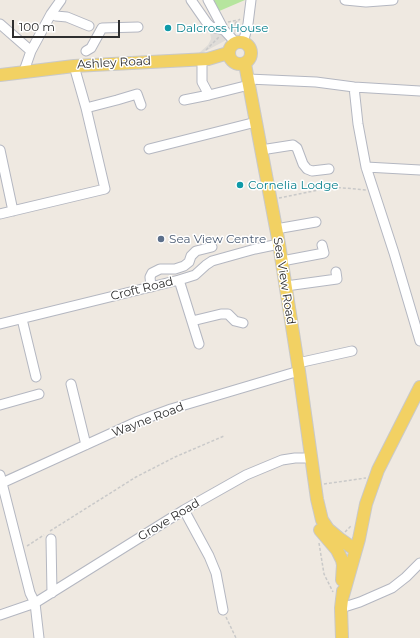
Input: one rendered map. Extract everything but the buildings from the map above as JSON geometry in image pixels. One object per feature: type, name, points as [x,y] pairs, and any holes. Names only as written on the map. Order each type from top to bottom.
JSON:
[{"type":"main road","points":[[240,43],[249,47],[251,54],[245,64],[238,65],[232,62],[228,53],[230,47],[240,43]]},
{"type":"main road","name":"Ashley Road","points":[[0,75],[79,65],[199,59],[228,53]]},
{"type":"main road","name":"Sea View Road","points":[[245,64],[286,286],[317,499],[322,520],[323,528],[319,529],[350,547],[343,565],[339,600],[342,638]]},
{"type":"main road","points":[[339,600],[350,547],[376,476],[419,390]]},
{"type":"main road","points":[[350,547],[363,522],[366,504]]},
{"type":"main road","points":[[323,528],[341,536],[350,547]]},
{"type":"street","points":[[24,72],[31,51],[51,14],[61,0]]},
{"type":"street","points":[[191,0],[211,27],[224,28]]},
{"type":"street","points":[[208,0],[224,28],[240,43],[250,11],[250,0]]},
{"type":"street","points":[[345,0],[366,2],[393,0]]},
{"type":"street","points":[[51,14],[56,16],[67,16],[89,26]]},
{"type":"street","points":[[0,214],[105,189],[86,108],[79,65],[102,22]]},
{"type":"street","points":[[0,24],[31,51]]},
{"type":"street","points":[[86,51],[92,48],[102,28],[138,27]]},
{"type":"street","points":[[199,59],[202,82],[209,95]]},
{"type":"street","points":[[184,100],[209,95],[248,82],[316,82],[354,87],[420,91]]},
{"type":"street","points":[[354,87],[358,124],[366,167],[394,252],[420,341]]},
{"type":"street","points":[[86,108],[137,94],[141,105]]},
{"type":"street","points":[[149,149],[256,122]]},
{"type":"street","points":[[261,150],[293,145],[297,148],[303,164],[308,169],[312,171],[329,169]]},
{"type":"street","points":[[0,150],[13,210]]},
{"type":"street","points":[[366,167],[420,170]]},
{"type":"street","points":[[276,229],[316,222]]},
{"type":"street","name":"Croft Road","points":[[0,324],[179,280],[195,275],[206,265],[212,262],[255,249],[279,244]]},
{"type":"street","points":[[282,261],[324,253],[322,245]]},
{"type":"street","points":[[151,287],[150,277],[152,273],[160,270],[175,269],[184,266],[189,262],[196,251],[212,247]]},
{"type":"street","points":[[286,286],[337,278],[336,272]]},
{"type":"street","points":[[179,280],[199,344]]},
{"type":"street","points":[[192,322],[221,314],[228,314],[235,321],[243,323]]},
{"type":"street","points":[[22,319],[36,377]]},
{"type":"street","name":"Wayne Road","points":[[1,479],[86,445],[136,422],[171,409],[298,367],[352,351]]},
{"type":"street","points":[[72,384],[86,445]]},
{"type":"street","points":[[0,404],[39,394]]},
{"type":"street","name":"Grove Road","points":[[0,615],[35,603],[184,510],[246,475],[264,466],[282,460],[311,458]]},
{"type":"street","points":[[1,479],[30,594],[35,603],[39,638]]},
{"type":"street","points":[[184,510],[214,567],[220,589],[223,610]]},
{"type":"street","points":[[51,538],[52,593]]},
{"type":"street","points":[[339,600],[360,602],[392,588],[420,563]]},
{"type":"path","points":[[199,59],[224,28],[239,20],[250,11]]},
{"type":"path","points":[[224,28],[239,20]]},
{"type":"path","points":[[276,198],[333,187],[374,190]]},
{"type":"path","points":[[20,551],[136,477],[175,457],[224,436]]},
{"type":"path","points":[[315,485],[376,476]]},
{"type":"path","points":[[323,528],[317,532],[324,574],[339,600]]},
{"type":"path","points":[[223,610],[236,638]]},
{"type":"green space","points":[[245,0],[217,12],[212,1]]},
{"type":"shaded area","points":[[239,20],[232,37],[202,53],[199,53],[208,45],[211,39],[210,32],[205,25],[226,31]]},
{"type":"place","name":"Dalcross House","points":[[168,28]]},
{"type":"place","name":"Cornelia Lodge","points":[[240,185]]},
{"type":"place","name":"Sea View Centre","points":[[161,239]]}]
